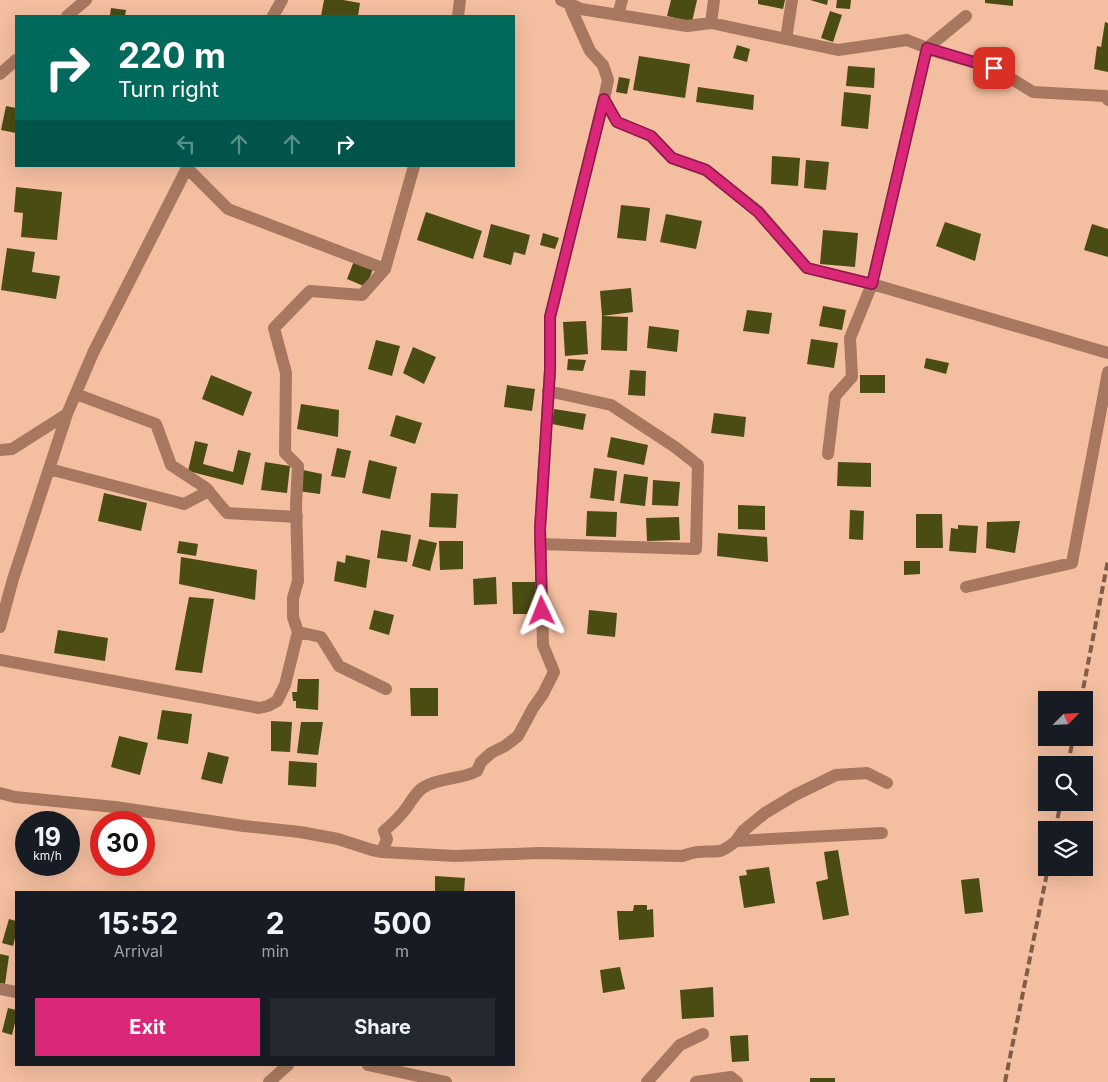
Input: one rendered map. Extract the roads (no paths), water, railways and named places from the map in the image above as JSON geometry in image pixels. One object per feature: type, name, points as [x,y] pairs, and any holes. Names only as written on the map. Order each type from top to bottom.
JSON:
[{"type":"street","points":[[68,15],[86,0]]},
{"type":"street","points":[[273,15],[282,0]]},
{"type":"street","points":[[458,15],[460,0]]},
{"type":"street","points":[[618,14],[622,0]]},
{"type":"street","points":[[711,23],[714,0]]},
{"type":"street","points":[[786,39],[792,0]]},
{"type":"street","points":[[565,2],[581,9],[687,26],[711,23],[838,50],[907,40],[994,68],[1033,92],[1104,96],[1108,100]]},
{"type":"street","points":[[382,852],[387,839],[384,831],[405,810],[413,796],[423,787],[440,780],[467,776],[477,771],[481,762],[491,753],[505,746],[518,736],[554,672],[543,645],[540,544],[550,317],[608,80],[603,65],[590,51],[565,2]]},
{"type":"street","points":[[828,454],[835,396],[852,377],[850,338],[872,284],[927,48],[966,16]]},
{"type":"street","points":[[0,74],[15,61]]},
{"type":"street","points":[[604,99],[617,122],[651,136],[672,158],[706,170],[758,212],[807,268],[872,284],[1108,353]]},
{"type":"street","points":[[0,627],[13,579],[66,414],[93,353],[188,167],[228,209],[385,269]]},
{"type":"street","points":[[0,660],[259,708],[268,706],[277,700],[285,684],[298,632],[293,617],[293,598],[298,581],[296,517],[298,466],[285,453],[286,373],[274,328],[310,291],[362,295],[385,269],[414,167]]},
{"type":"street","points":[[966,587],[1072,563],[1108,372]]},
{"type":"street","points":[[540,544],[696,549],[698,465],[675,447],[611,405],[548,391]]},
{"type":"street","points":[[76,394],[156,424],[171,465],[209,492],[227,513],[296,517]]},
{"type":"street","points":[[0,450],[12,449],[66,414]]},
{"type":"street","points":[[49,469],[184,504],[209,492]]},
{"type":"street","points":[[0,585],[13,579]]},
{"type":"street","points":[[298,632],[321,637],[339,666],[386,689]]},
{"type":"street","points":[[0,793],[15,797],[77,803],[300,832],[338,839],[382,852],[455,856],[540,853],[663,857],[682,856],[698,852],[713,853],[726,850],[736,842],[743,830],[765,813],[795,795],[836,775],[867,773],[887,783]]},
{"type":"street","points":[[736,842],[882,833]]},
{"type":"street","points":[[0,989],[15,992]]},
{"type":"street","points":[[647,1082],[680,1045],[704,1034]]},
{"type":"street","points":[[269,1082],[287,1066]]},
{"type":"street","points":[[373,1066],[446,1082]]},
{"type":"street","points":[[696,1082],[730,1077],[737,1082]]},
{"type":"railway","points":[[1083,691],[1108,560]]},
{"type":"railway","points":[[1070,756],[1072,746]]},
{"type":"railway","points":[[1057,821],[1059,811]]},
{"type":"railway","points":[[1005,1082],[1046,876]]}]
